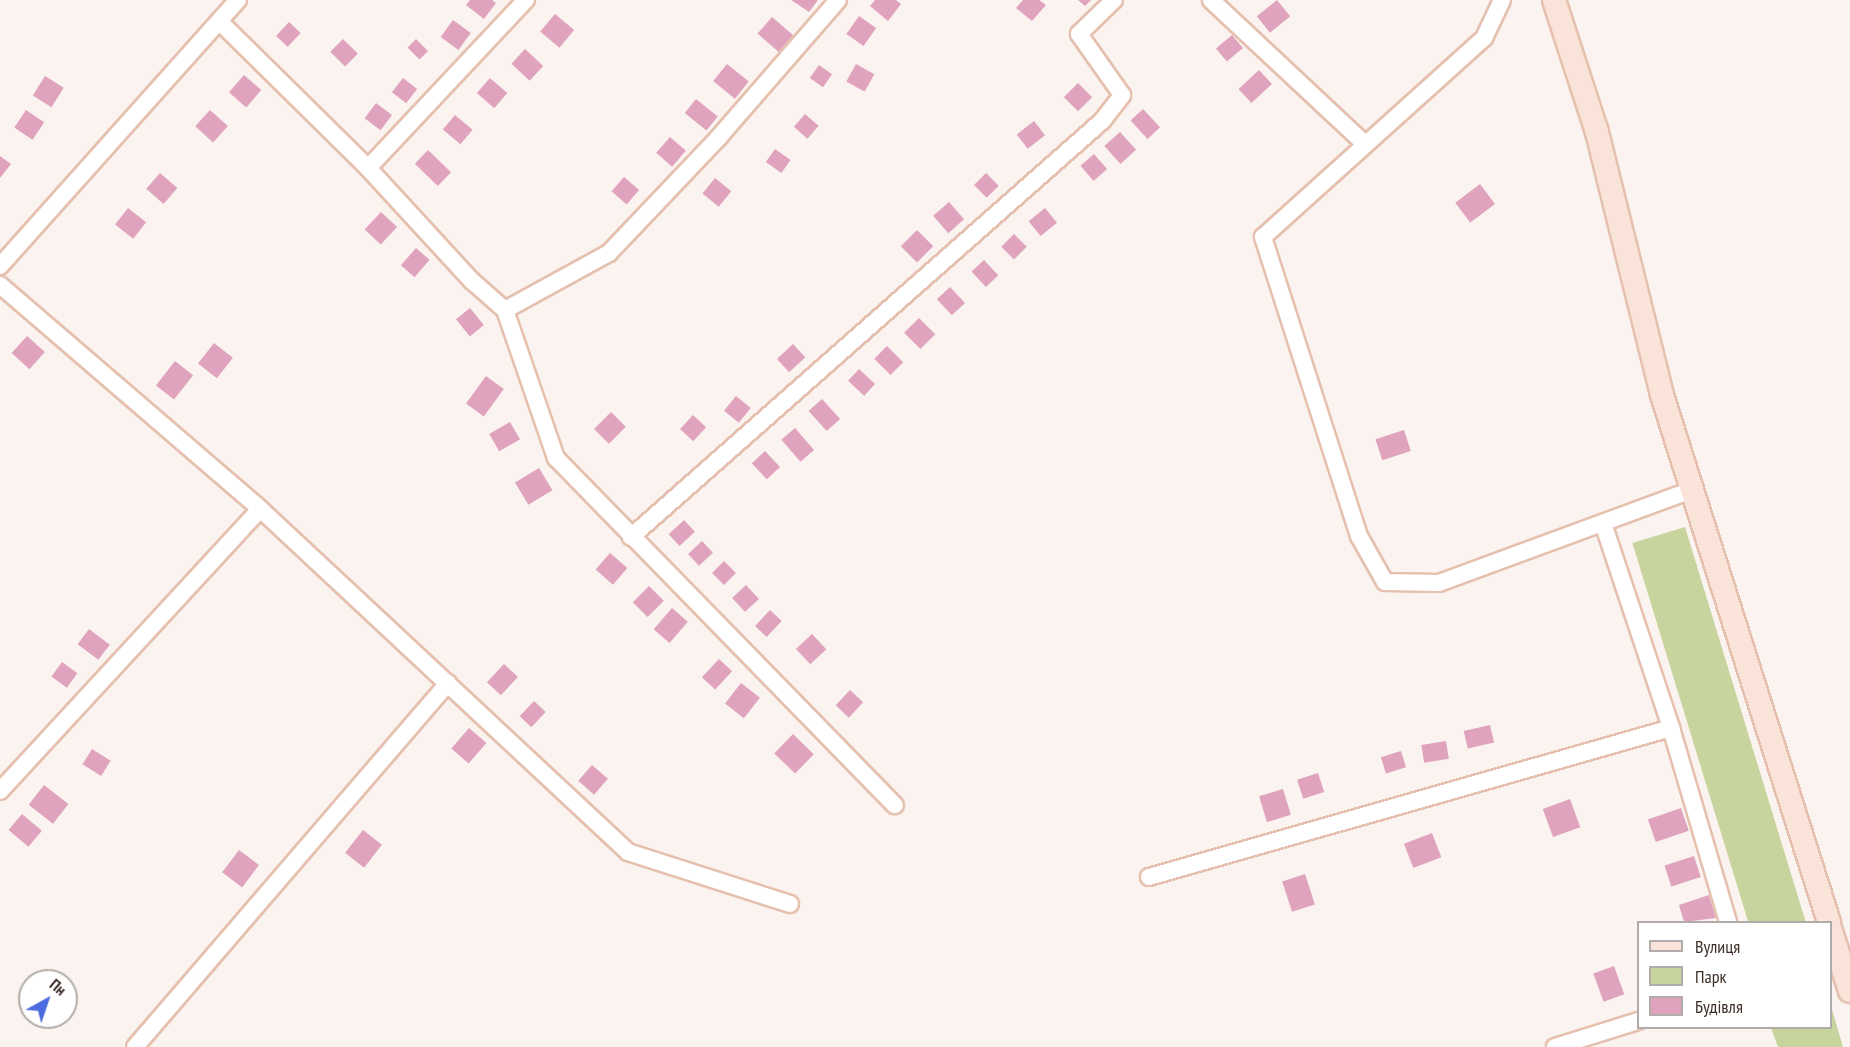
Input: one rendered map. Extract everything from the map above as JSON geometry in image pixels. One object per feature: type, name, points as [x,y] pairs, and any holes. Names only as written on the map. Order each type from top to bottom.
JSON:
[{"type":"main road","points":[[1554,0],[1597,132],[1662,395],[1694,489],[1829,921]]},
{"type":"main road","points":[[1832,934],[1850,991]]},
{"type":"street","points":[[0,266],[238,0]]},
{"type":"street","points":[[369,168],[526,0]]},
{"type":"street","points":[[505,309],[609,253],[719,137],[838,0]]},
{"type":"street","points":[[631,537],[1102,121],[1122,95],[1079,34],[1114,0]]},
{"type":"street","points":[[1211,0],[1364,143]]},
{"type":"street","points":[[1502,0],[1484,38],[1364,143],[1263,237],[1359,536],[1385,582],[1439,583],[1694,489]]},
{"type":"street","points":[[220,22],[369,168],[472,281],[505,309],[556,458],[895,805]]},
{"type":"street","points":[[0,285],[260,509],[628,852],[790,904]]},
{"type":"street","points":[[0,791],[260,509]]},
{"type":"street","points":[[1603,523],[1671,728],[1728,921]]},
{"type":"street","points":[[135,1047],[448,683]]},
{"type":"street","points":[[1149,877],[1671,728]]},
{"type":"street","points":[[1555,1047],[1637,1022]]},
{"type":"green space","points":[[1685,527],[1805,921],[1748,921],[1632,543]]},
{"type":"green space","points":[[1832,1009],[1843,1047],[1778,1047],[1771,1029],[1832,1029]]},
{"type":"building","points":[[470,0],[492,0],[496,3],[484,19],[466,5]]},
{"type":"building","points":[[791,0],[818,0],[809,12]]},
{"type":"building","points":[[875,0],[896,0],[901,4],[888,21],[870,6]]},
{"type":"building","points":[[1023,0],[1039,0],[1046,5],[1032,21],[1016,8]]},
{"type":"building","points":[[1078,0],[1091,0],[1085,6]]},
{"type":"building","points":[[1277,0],[1290,16],[1270,33],[1257,16]]},
{"type":"building","points":[[555,14],[574,30],[559,48],[540,32]]},
{"type":"building","points":[[859,16],[876,28],[864,46],[846,34]]},
{"type":"building","points":[[772,17],[793,35],[779,52],[758,34]]},
{"type":"building","points":[[453,20],[471,33],[458,50],[441,37]]},
{"type":"building","points":[[289,22],[301,33],[288,47],[276,36]]},
{"type":"building","points":[[1232,35],[1243,48],[1227,62],[1216,48]]},
{"type":"building","points":[[343,39],[358,54],[345,67],[330,52]]},
{"type":"building","points":[[416,39],[428,51],[420,60],[408,47]]},
{"type":"building","points":[[525,49],[543,66],[530,81],[511,64]]},
{"type":"building","points":[[727,64],[749,82],[735,99],[713,81]]},
{"type":"building","points":[[856,64],[874,74],[865,92],[846,81]]},
{"type":"building","points":[[819,65],[832,74],[823,87],[810,78]]},
{"type":"building","points":[[1259,70],[1272,84],[1251,103],[1239,89]]},
{"type":"building","points":[[244,75],[261,90],[246,107],[229,92]]},
{"type":"building","points":[[45,76],[64,88],[51,107],[33,96]]},
{"type":"building","points":[[403,78],[417,89],[406,103],[392,92]]},
{"type":"building","points":[[490,78],[507,93],[494,108],[477,93]]},
{"type":"building","points":[[1078,83],[1092,97],[1078,111],[1064,97]]},
{"type":"building","points":[[696,99],[718,117],[706,131],[685,113]]},
{"type":"building","points":[[376,103],[392,115],[381,130],[365,118]]},
{"type":"building","points":[[1143,109],[1160,127],[1148,139],[1131,121]]},
{"type":"building","points":[[26,110],[44,122],[32,140],[14,127]]},
{"type":"building","points":[[210,110],[228,126],[213,142],[195,126]]},
{"type":"building","points":[[805,114],[819,126],[807,139],[794,127]]},
{"type":"building","points":[[455,115],[473,130],[460,144],[443,130]]},
{"type":"building","points":[[1034,121],[1045,135],[1028,149],[1017,135]]},
{"type":"building","points":[[1120,132],[1136,150],[1120,164],[1104,146]]},
{"type":"building","points":[[670,137],[686,151],[672,167],[656,153]]},
{"type":"building","points":[[775,149],[791,160],[781,173],[766,162]]},
{"type":"building","points":[[428,150],[451,172],[438,186],[415,164]]},
{"type":"building","points":[[1094,154],[1107,169],[1094,181],[1080,166]]},
{"type":"building","points":[[0,156],[11,164],[0,178]]},
{"type":"building","points":[[160,173],[177,188],[164,204],[146,189]]},
{"type":"building","points":[[986,173],[999,186],[987,198],[974,185]]},
{"type":"building","points":[[624,177],[639,190],[627,204],[612,191]]},
{"type":"building","points":[[715,178],[731,191],[719,207],[702,194]]},
{"type":"building","points":[[1480,184],[1495,204],[1470,223],[1455,203]]},
{"type":"building","points":[[949,202],[964,219],[948,233],[933,216]]},
{"type":"building","points":[[128,208],[146,222],[133,239],[115,225]]},
{"type":"building","points":[[1045,208],[1057,223],[1041,236],[1029,221]]},
{"type":"building","points":[[381,212],[397,227],[381,245],[365,230]]},
{"type":"building","points":[[917,230],[933,246],[917,263],[901,246]]},
{"type":"building","points":[[1014,234],[1027,247],[1014,259],[1001,247]]},
{"type":"building","points":[[416,248],[430,260],[414,277],[401,265]]},
{"type":"building","points":[[984,260],[998,275],[986,287],[972,272]]},
{"type":"building","points":[[950,287],[965,303],[952,315],[937,299]]},
{"type":"building","points":[[470,308],[484,325],[470,336],[456,319]]},
{"type":"building","points":[[919,318],[935,334],[920,349],[904,333]]},
{"type":"building","points":[[27,336],[45,352],[29,369],[12,353]]},
{"type":"building","points":[[214,343],[233,358],[217,378],[198,363]]},
{"type":"building","points":[[793,344],[805,357],[789,372],[777,359]]},
{"type":"building","points":[[887,346],[903,362],[891,375],[874,359]]},
{"type":"building","points":[[175,361],[193,375],[174,400],[156,385]]},
{"type":"building","points":[[859,369],[875,384],[864,396],[848,381]]},
{"type":"building","points":[[486,376],[504,389],[484,416],[466,404]]},
{"type":"building","points":[[736,396],[751,408],[739,423],[724,411]]},
{"type":"building","points":[[822,399],[840,419],[827,431],[809,411]]},
{"type":"building","points":[[611,412],[626,427],[609,444],[594,429]]},
{"type":"building","points":[[693,415],[706,427],[693,441],[680,429]]},
{"type":"building","points":[[510,422],[520,439],[499,451],[489,434]]},
{"type":"building","points":[[795,428],[814,450],[800,462],[781,440]]},
{"type":"building","points":[[1404,430],[1411,451],[1382,460],[1375,439]]},
{"type":"building","points":[[765,451],[780,467],[767,479],[752,463]]},
{"type":"building","points":[[539,468],[552,490],[528,505],[515,482]]},
{"type":"building","points":[[684,520],[695,532],[680,546],[669,534]]},
{"type":"building","points":[[702,541],[713,553],[699,566],[688,554]]},
{"type":"building","points":[[610,553],[627,568],[613,585],[596,570]]},
{"type":"building","points":[[724,561],[736,573],[724,585],[712,573]]},
{"type":"building","points":[[746,585],[759,599],[745,612],[732,598]]},
{"type":"building","points":[[649,586],[664,601],[648,617],[633,602]]},
{"type":"building","points":[[672,608],[688,622],[669,643],[654,629]]},
{"type":"building","points":[[770,610],[782,621],[767,637],[755,626]]},
{"type":"building","points":[[89,629],[110,645],[98,660],[78,644]]},
{"type":"building","points":[[812,634],[826,649],[810,664],[796,649]]},
{"type":"building","points":[[719,659],[732,671],[715,690],[702,677]]},
{"type":"building","points":[[62,662],[77,673],[67,688],[51,677]]},
{"type":"building","points":[[504,664],[518,677],[501,695],[487,682]]},
{"type":"building","points":[[741,683],[760,698],[744,718],[725,703]]},
{"type":"building","points":[[850,690],[863,702],[849,718],[836,705]]},
{"type":"building","points":[[534,701],[546,712],[531,727],[520,716]]},
{"type":"building","points":[[1490,725],[1494,743],[1468,749],[1464,731]]},
{"type":"building","points":[[469,728],[486,743],[469,763],[451,748]]},
{"type":"building","points":[[793,734],[814,754],[795,774],[774,753]]},
{"type":"building","points":[[1446,741],[1449,759],[1424,763],[1421,745]]},
{"type":"building","points":[[92,749],[111,761],[101,776],[82,764]]},
{"type":"building","points":[[1401,751],[1406,767],[1386,773],[1381,757]]},
{"type":"building","points":[[592,765],[608,779],[594,795],[578,781]]},
{"type":"building","points":[[1318,773],[1324,792],[1303,799],[1297,780]]},
{"type":"building","points":[[44,785],[68,804],[53,824],[29,805]]},
{"type":"building","points":[[1283,789],[1291,815],[1267,822],[1259,796]]},
{"type":"building","points":[[1570,799],[1580,827],[1553,837],[1543,809]]},
{"type":"building","points":[[1681,808],[1689,831],[1656,842],[1648,819]]},
{"type":"building","points":[[22,814],[42,831],[28,847],[9,830]]},
{"type":"building","points":[[363,830],[382,845],[364,868],[345,853]]},
{"type":"building","points":[[1432,833],[1441,857],[1413,868],[1404,844]]},
{"type":"building","points":[[239,850],[259,865],[242,887],[222,872]]},
{"type":"building","points":[[1694,856],[1701,877],[1671,887],[1665,866]]},
{"type":"building","points":[[1305,874],[1315,904],[1292,912],[1282,881]]},
{"type":"building","points":[[1709,895],[1716,918],[1684,921],[1679,905]]},
{"type":"building","points":[[1614,966],[1624,994],[1604,1002],[1593,974]]}]
